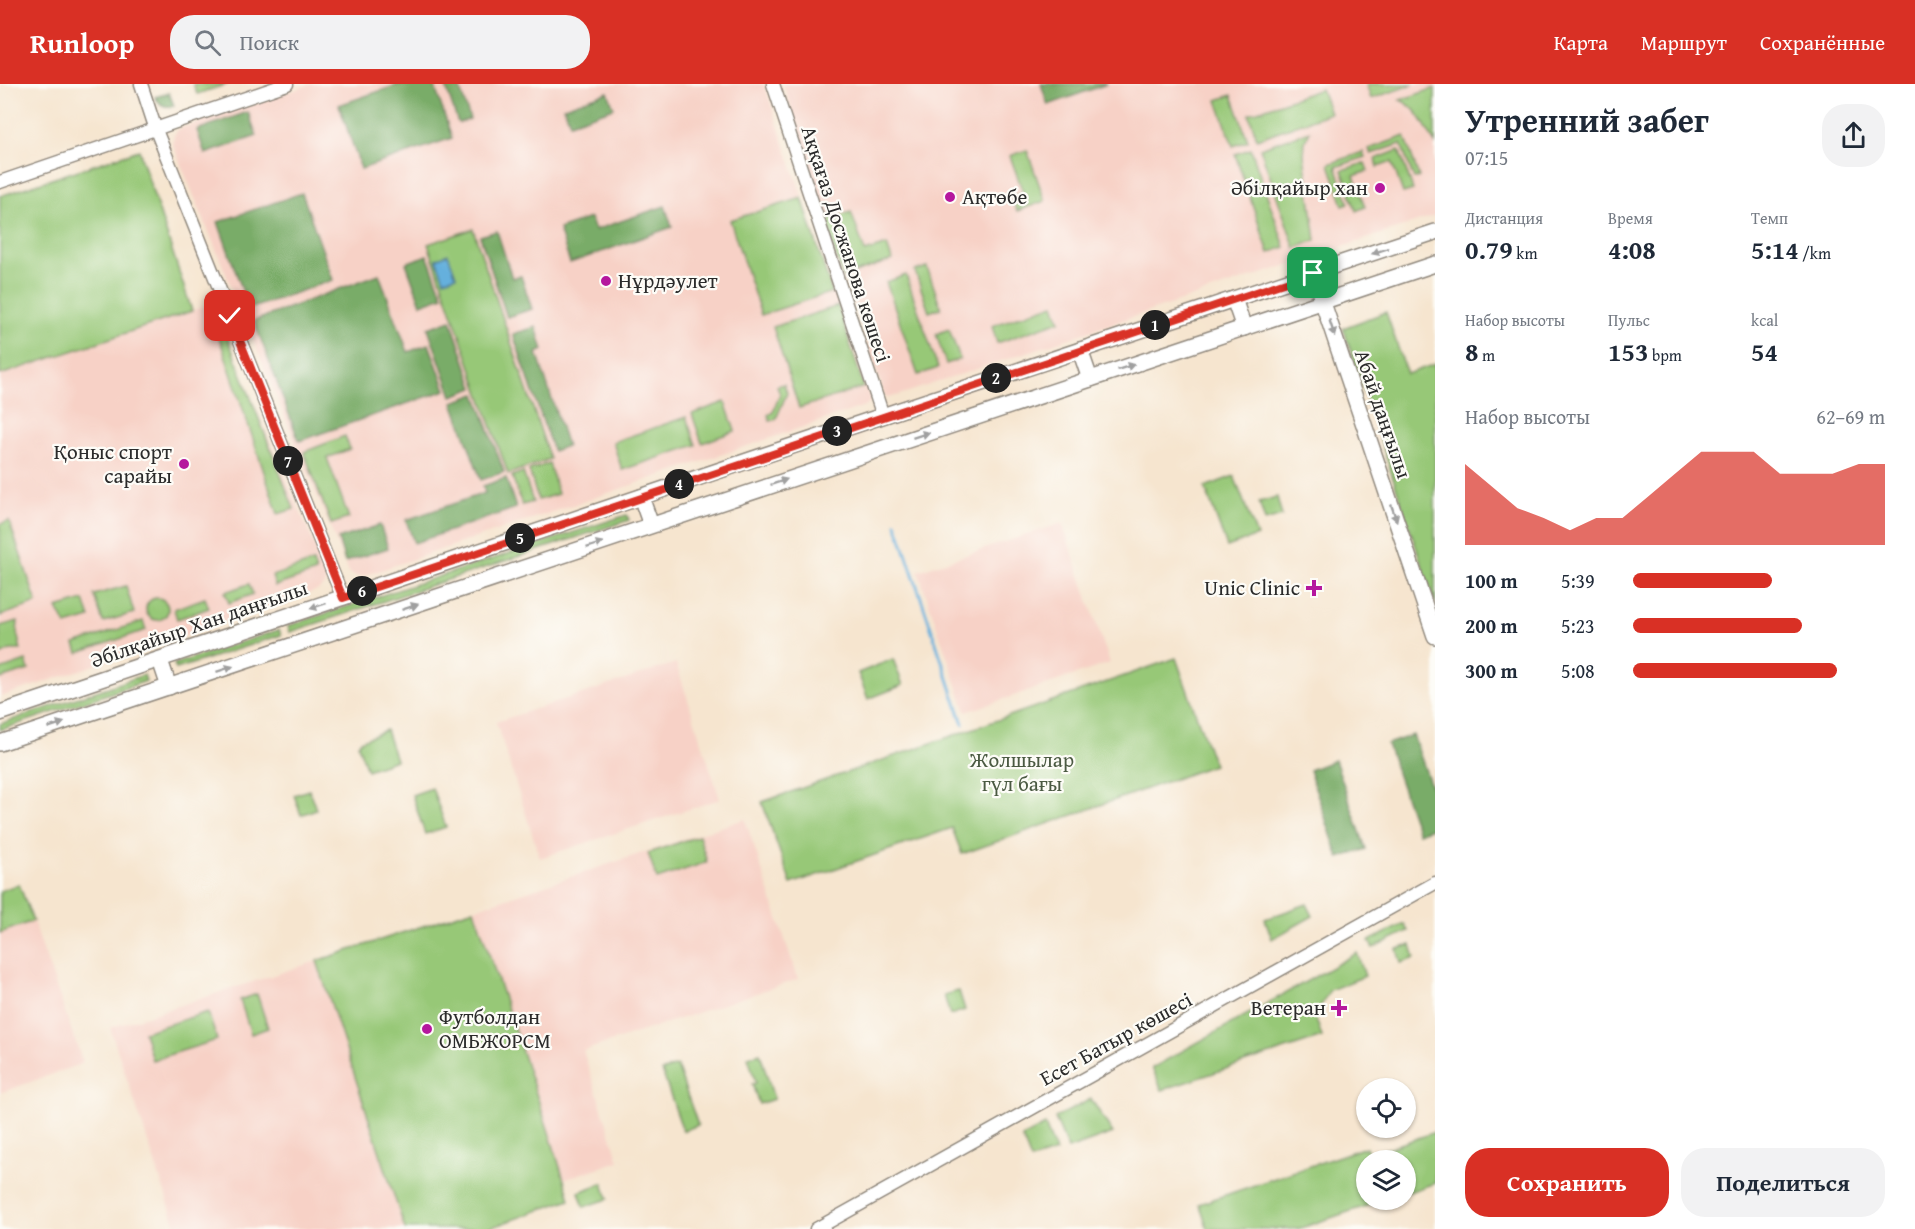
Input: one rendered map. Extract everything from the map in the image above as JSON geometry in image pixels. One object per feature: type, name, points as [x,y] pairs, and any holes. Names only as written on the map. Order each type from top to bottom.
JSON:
[{"type":"main road","name":"Әбілқайыр Хан даңғылы","points":[[0,713],[641,496],[1435,232]]},
{"type":"main road","points":[[0,743],[1435,264]]},
{"type":"main road","name":"Абай даңғылы","points":[[1313,273],[1435,636]]},
{"type":"main road","points":[[1234,299],[1244,328]]},
{"type":"main road","points":[[1080,350],[1090,379]]},
{"type":"main road","points":[[641,496],[651,525]]},
{"type":"main road","points":[[160,660],[169,687]]},
{"type":"street","points":[[141,84],[156,130],[343,598]]},
{"type":"street","points":[[0,182],[287,84]]},
{"type":"street","name":"Аққағаз Досжанова көшесі","points":[[773,84],[883,416]]},
{"type":"street","name":"Есет Батыр көшесі","points":[[816,1229],[1435,883]]},
{"type":"shaded area","points":[[312,84],[764,84],[870,397],[869,403],[363,576],[349,573],[173,145],[174,135],[179,129]]},
{"type":"shaded area","points":[[783,84],[1435,84],[1435,216],[896,396],[887,397],[884,394]]},
{"type":"shaded area","points":[[211,304],[326,572],[325,584],[318,590],[0,697],[0,375]]},
{"type":"shaded area","points":[[1062,523],[1110,663],[966,712],[918,571]]},
{"type":"shaded area","points":[[676,663],[720,799],[540,858],[496,722]]},
{"type":"shaded area","points":[[745,819],[798,979],[583,1051],[619,1161],[564,1179],[474,909]]},
{"type":"shaded area","points":[[33,921],[83,1063],[0,1093],[0,933]]},
{"type":"shaded area","points":[[317,961],[405,1229],[177,1229],[110,1028]]},
{"type":"green space","points":[[193,84],[228,84],[197,94]]},
{"type":"green space","points":[[400,84],[434,84],[452,138],[361,169],[339,105]]},
{"type":"green space","points":[[445,84],[464,84],[459,86],[470,119],[458,123]]},
{"type":"green space","points":[[1041,84],[1107,84],[1048,105]]},
{"type":"green space","points":[[1366,84],[1414,84],[1371,99]]},
{"type":"green space","points":[[1435,88],[1435,144],[1417,113],[1400,100]]},
{"type":"green space","points":[[1321,89],[1330,113],[1257,139],[1249,114]]},
{"type":"green space","points":[[608,92],[614,108],[570,123],[564,107]]},
{"type":"green space","points":[[169,93],[174,106],[163,105],[155,97]]},
{"type":"green space","points":[[1232,95],[1248,141],[1233,146],[1217,100]]},
{"type":"green space","points":[[248,112],[257,136],[205,154],[197,130]]},
{"type":"green space","points":[[1310,131],[1305,141],[1304,155],[1316,240],[1295,248],[1260,148]]},
{"type":"green space","points":[[1405,136],[1419,177],[1414,179],[1401,144],[1371,154],[1369,149]]},
{"type":"green space","points":[[1251,149],[1285,247],[1269,253],[1235,154]]},
{"type":"green space","points":[[139,150],[192,311],[0,375],[0,196]]},
{"type":"green space","points":[[1027,150],[1045,201],[1017,211],[1011,197],[1023,192],[1010,156]]},
{"type":"green space","points":[[1399,150],[1413,190],[1403,193],[1392,162],[1378,167],[1376,159]]},
{"type":"green space","points":[[1363,152],[1365,157],[1336,167],[1349,203],[1343,205],[1329,164]]},
{"type":"green space","points":[[1365,163],[1368,171],[1354,176],[1365,207],[1356,211],[1342,170]]},
{"type":"green space","points":[[302,193],[333,280],[249,309],[218,222]]},
{"type":"green space","points":[[802,198],[832,292],[761,315],[730,220]]},
{"type":"green space","points":[[665,206],[672,227],[570,263],[559,229],[590,218],[595,230]]},
{"type":"green space","points":[[851,212],[865,252],[887,245],[892,260],[843,277],[824,221]]},
{"type":"green space","points":[[473,229],[550,459],[508,474],[428,244]]},
{"type":"green space","points":[[497,231],[512,278],[521,276],[532,309],[507,317],[480,236]]},
{"type":"green space","points":[[427,255],[443,296],[421,304],[406,263]]},
{"type":"green space","points":[[927,267],[941,308],[929,312],[915,271]]},
{"type":"green space","points":[[379,274],[408,352],[429,344],[446,390],[299,441],[254,321]]},
{"type":"green space","points":[[906,275],[938,368],[918,375],[886,282]]},
{"type":"green space","points":[[1054,304],[1060,321],[997,343],[992,326]]},
{"type":"green space","points":[[838,306],[864,387],[799,408],[773,327]]},
{"type":"green space","points":[[1386,312],[1407,374],[1435,364],[1435,604],[1343,328]]},
{"type":"green space","points":[[451,320],[474,388],[452,396],[428,328]]},
{"type":"green space","points":[[536,327],[543,350],[537,353],[567,446],[553,451],[513,334]]},
{"type":"green space","points":[[224,329],[294,509],[278,514],[217,331]]},
{"type":"green space","points":[[949,329],[960,359],[946,364],[936,334]]},
{"type":"green space","points":[[784,384],[787,393],[776,419],[770,421],[768,415],[773,412],[780,394],[777,386]]},
{"type":"green space","points":[[476,394],[504,472],[481,480],[453,402]]},
{"type":"green space","points":[[725,402],[735,431],[702,443],[692,414]]},
{"type":"green space","points":[[686,417],[696,445],[622,470],[613,442]]},
{"type":"green space","points":[[345,436],[350,449],[327,458],[349,518],[331,524],[304,452]]},
{"type":"green space","points":[[549,463],[558,494],[538,500],[529,470]]},
{"type":"green space","points":[[523,472],[533,502],[522,505],[512,476]]},
{"type":"green space","points":[[1234,476],[1257,536],[1227,547],[1205,487]]},
{"type":"green space","points":[[506,478],[516,508],[414,543],[406,520],[485,493],[483,486]]},
{"type":"green space","points":[[1277,497],[1282,516],[1265,521],[1259,502]]},
{"type":"green space","points":[[627,515],[629,520],[290,632],[288,626]]},
{"type":"green space","points":[[9,521],[37,603],[0,616],[0,524]]},
{"type":"green space","points":[[380,525],[388,548],[345,562],[338,539]]},
{"type":"green space","points":[[313,562],[316,572],[275,586],[272,576]]},
{"type":"green space","points":[[249,584],[253,594],[229,603],[225,592]]},
{"type":"green space","points":[[126,586],[134,613],[103,622],[94,595]]},
{"type":"green space","points":[[153,598],[161,598],[168,605],[168,613],[161,620],[153,620],[146,613],[146,605]]},
{"type":"green space","points":[[205,598],[209,608],[177,619],[174,609]]},
{"type":"green space","points":[[84,600],[90,618],[66,625],[57,608]]},
{"type":"green space","points":[[18,621],[17,633],[21,650],[10,650],[0,655],[0,626]]},
{"type":"green space","points":[[143,621],[146,630],[78,653],[75,644]]},
{"type":"green space","points":[[279,630],[281,635],[176,669],[174,664]]},
{"type":"green space","name":"Жолшылар гүл бағы","points":[[1176,658],[1214,765],[962,854],[952,828],[791,884],[762,802]]},
{"type":"green space","points":[[893,659],[903,685],[868,699],[858,673]]},
{"type":"green space","points":[[26,661],[29,670],[0,679],[0,670]]},
{"type":"green space","points":[[144,675],[146,681],[0,730],[0,724]]},
{"type":"green space","points":[[386,730],[396,760],[367,770],[358,745],[360,741]]},
{"type":"green space","points":[[1413,735],[1435,797],[1435,827],[1418,833],[1387,744]]},
{"type":"green space","points":[[1335,760],[1366,849],[1339,858],[1309,770]]},
{"type":"green space","points":[[432,788],[446,827],[425,834],[412,795]]},
{"type":"green space","points":[[309,790],[316,809],[301,815],[294,795]]},
{"type":"green space","points":[[699,836],[707,862],[657,879],[648,853]]},
{"type":"green space","points":[[19,884],[33,921],[0,933],[0,891]]},
{"type":"green space","points":[[1307,904],[1313,916],[1272,939],[1265,919]]},
{"type":"green space","name":"Футболдан ОМБЖОРСМ","points":[[474,909],[570,1199],[487,1229],[405,1229],[317,961]]},
{"type":"green space","points":[[1404,924],[1408,931],[1373,948],[1369,941]]},
{"type":"green space","points":[[1411,945],[1415,958],[1401,963],[1397,949]]},
{"type":"green space","points":[[1357,953],[1365,976],[1330,990],[1315,1016],[1322,1037],[1162,1090],[1152,1068]]},
{"type":"green space","points":[[959,991],[965,1010],[950,1015],[944,995]]},
{"type":"green space","points":[[257,994],[268,1028],[251,1034],[240,1000]]},
{"type":"green space","points":[[208,1012],[217,1040],[152,1060],[144,1032]]},
{"type":"green space","points":[[760,1053],[774,1099],[759,1104],[752,1084],[756,1083],[748,1057]]},
{"type":"green space","points":[[677,1066],[698,1125],[683,1131],[662,1071]]},
{"type":"green space","points":[[1091,1099],[1113,1133],[1068,1149],[1055,1118]]},
{"type":"green space","points":[[1045,1125],[1056,1152],[1031,1160],[1022,1137]]},
{"type":"green space","points":[[1435,1132],[1435,1183],[1416,1190],[1416,1150],[1383,1150]]},
{"type":"green space","points":[[1356,1150],[1356,1209],[1298,1229],[1208,1229],[1199,1204]]},
{"type":"green space","points":[[603,1183],[608,1199],[584,1207],[579,1192]]},
{"type":"water","points":[[448,254],[456,276],[444,280],[436,259]]},
{"type":"waterway","points":[[896,523],[963,724]]},
{"type":"place","name":"Әбілқайыр хан","points":[[1380,188]]},
{"type":"place","name":"Ақтөбе","points":[[950,197]]},
{"type":"place","name":"Нұрдәулет","points":[[606,281]]},
{"type":"place","name":"Қоныс спорт сарайы","points":[[184,464]]},
{"type":"place","name":"Unic Clinic","points":[[1314,588]]},
{"type":"place","name":"Ветеран","points":[[1339,1008]]},
{"type":"place","name":"Футболдан ОМБЖОРСМ","points":[[427,1029]]},
{"type":"route","points":[[230,316],[343,598],[1313,273]]}]
